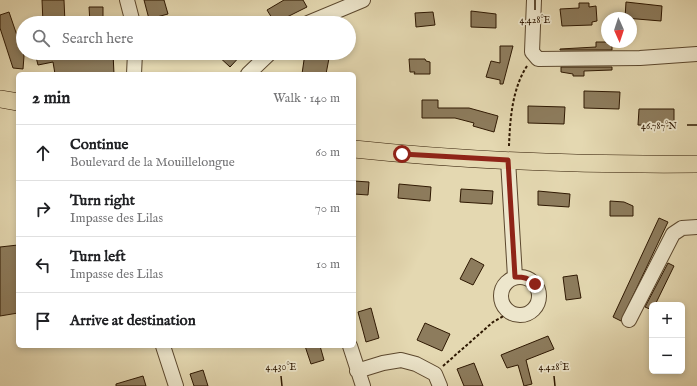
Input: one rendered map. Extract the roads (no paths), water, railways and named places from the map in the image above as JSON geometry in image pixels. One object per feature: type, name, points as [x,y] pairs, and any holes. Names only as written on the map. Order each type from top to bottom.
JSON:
[{"type":"main road","points":[[0,99],[16,102]]},
{"type":"main road","points":[[356,149],[402,154],[508,160],[697,164]]},
{"type":"street","points":[[128,0],[131,16]]},
{"type":"street","points":[[325,16],[363,0]]},
{"type":"street","points":[[534,0],[532,52],[538,59],[640,58],[697,54]]},
{"type":"street","points":[[134,72],[135,60]]},
{"type":"street","points":[[250,72],[263,60]]},
{"type":"street","points":[[508,160],[515,277]]},
{"type":"street","points":[[629,320],[673,234],[682,228],[697,227]]},
{"type":"street","points":[[515,277],[530,279],[535,284],[539,298],[532,311],[526,314],[511,312],[505,308],[502,294],[504,286],[515,277]]},
{"type":"street","points":[[164,348],[176,386]]},
{"type":"street","points":[[351,348],[363,386]]},
{"type":"street","points":[[357,371],[383,363],[402,360],[416,364],[438,380]]}]
